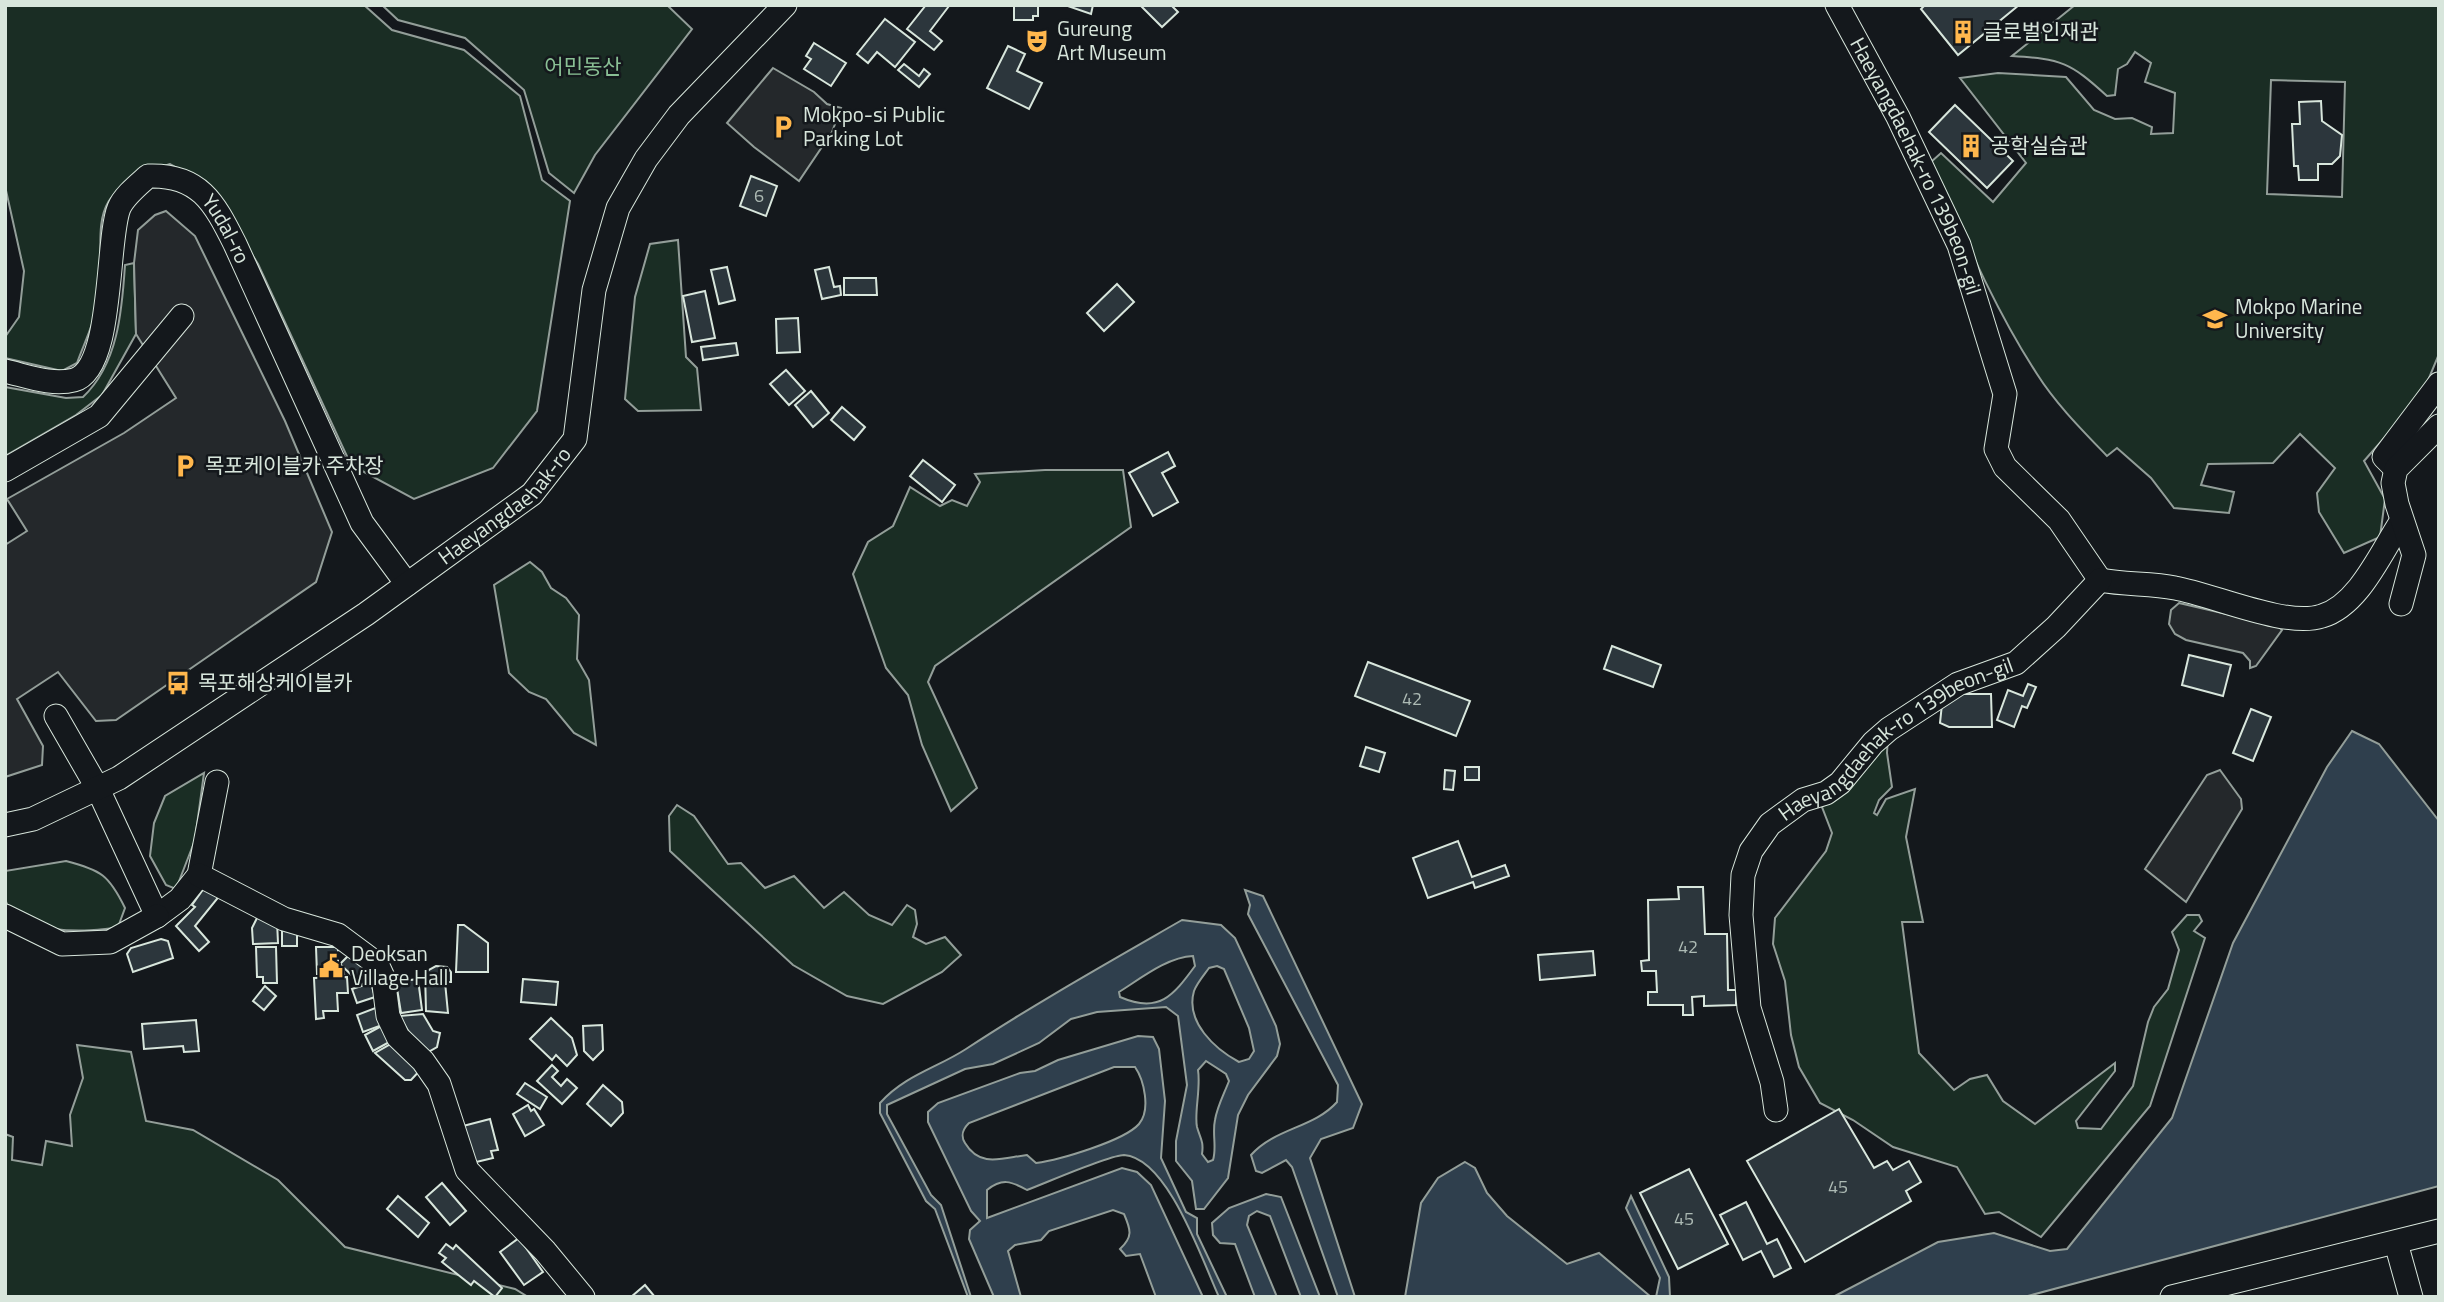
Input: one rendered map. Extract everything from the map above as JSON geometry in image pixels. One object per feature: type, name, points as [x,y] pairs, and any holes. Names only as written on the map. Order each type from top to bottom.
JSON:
[{"type":"street","name":"Haeyangdaehak-ro","points":[[5,825],[33,820],[119,778],[407,584],[532,494],[575,439],[594,290],[618,208],[646,159],[679,115],[785,5]]},
{"type":"street","name":"Haeyangdaehak-ro 139beon-gil","points":[[1776,1110],[1772,1082],[1749,1008],[1741,915],[1744,875],[1751,851],[1770,824],[1803,800],[1826,793],[1840,783],[1889,729],[1958,684],[2008,669],[2016,663],[2056,627],[2100,580],[2059,520],[2005,467],[1996,449],[2006,394],[1959,245],[1898,117],[1837,5]]},
{"type":"street","name":"Yudal-ro","points":[[5,371],[56,383],[77,380],[86,372],[109,303],[113,238],[119,207],[148,176],[171,176],[200,189],[224,221],[362,523],[407,584]]},
{"type":"street","points":[[5,470],[99,416],[182,316]]},
{"type":"street","points":[[2396,469],[2384,457],[2439,384]]},
{"type":"street","points":[[2401,604],[2414,555],[2401,522],[2393,483],[2396,469],[2439,426]]},
{"type":"street","points":[[2100,580],[2174,587],[2300,620],[2323,616],[2345,603],[2401,522]]},
{"type":"street","points":[[56,716],[98,789],[158,915]]},
{"type":"street","points":[[5,916],[62,944],[110,942],[158,915],[180,899],[199,875],[217,782]]},
{"type":"street","points":[[199,875],[284,919],[338,935],[377,964],[383,977],[388,1016],[398,1037],[423,1060],[439,1084],[467,1170],[545,1251],[583,1297]]},
{"type":"street","points":[[2172,1297],[2439,1231]]},
{"type":"street","points":[[2396,1243],[2411,1297]]},
{"type":"green space","points":[[5,5],[364,5],[392,30],[464,50],[520,96],[542,180],[570,201],[537,411],[493,468],[414,499],[351,465],[258,264],[208,185],[170,164],[139,176],[119,189],[107,204],[100,239],[100,284],[96,311],[77,363],[62,371],[5,358],[5,337],[19,317],[24,271],[5,186]]},
{"type":"green space","name":"어민동산","points":[[382,5],[667,5],[692,29],[595,155],[574,193],[549,173],[524,90],[465,38],[398,20]]},
{"type":"green space","name":"Mokpo Marine University","points":[[2075,5],[2439,5],[2439,354],[2422,395],[2364,461],[2385,499],[2380,537],[2344,553],[2319,512],[2317,493],[2335,468],[2300,434],[2273,463],[2208,464],[2201,485],[2234,492],[2229,513],[2174,508],[2151,478],[2117,448],[2107,456],[2052,396],[2021,349],[1993,297],[1931,162],[1941,153],[1993,202],[2026,163],[1960,78],[1998,73],[2066,77],[2094,110],[2115,119],[2132,118],[2152,127],[2151,134],[2173,133],[2175,93],[2145,82],[2151,63],[2135,52],[2127,64],[2118,69],[2115,95],[2107,96],[2064,64],[2012,56]],"holes":[[[2271,80],[2345,82],[2342,197],[2267,194]]]},
{"type":"green space","points":[[678,240],[686,357],[697,368],[701,410],[638,411],[625,399],[635,297],[650,244]]},
{"type":"green space","points":[[134,263],[136,334],[102,395],[76,415],[5,456],[5,387],[66,398],[83,397],[95,384],[111,353],[120,318],[125,265]]},
{"type":"green space","points":[[1045,470],[1123,470],[1131,527],[935,666],[928,682],[977,788],[951,811],[922,745],[908,695],[886,668],[853,574],[868,542],[893,526],[910,487],[940,506],[952,500],[967,506],[980,482],[975,474]]},
{"type":"green space","points":[[530,562],[542,572],[551,588],[566,598],[579,615],[577,659],[589,680],[596,745],[574,733],[546,699],[529,692],[509,673],[494,585]]},
{"type":"green space","points":[[1888,736],[1887,753],[1892,787],[1879,800],[1874,813],[1877,815],[1886,799],[1915,789],[1906,837],[1923,922],[1902,922],[1919,1053],[1954,1090],[1970,1079],[1987,1075],[2003,1101],[2035,1124],[2115,1063],[2115,1071],[2076,1121],[2078,1128],[2101,1129],[2133,1086],[2148,1022],[2154,1007],[2168,989],[2179,950],[2172,932],[2187,915],[2199,915],[2202,921],[2194,931],[2205,938],[2150,1106],[2041,1237],[1999,1212],[1985,1214],[1957,1167],[1893,1147],[1853,1120],[1820,1103],[1799,1067],[1791,1035],[1785,981],[1773,944],[1775,918],[1826,851],[1832,833],[1822,807],[1838,794]]},
{"type":"green space","points":[[204,773],[195,840],[176,889],[166,885],[150,856],[154,823],[165,796]]},
{"type":"green space","points":[[677,805],[694,816],[728,864],[741,863],[765,888],[794,876],[824,908],[844,892],[869,915],[892,925],[907,905],[915,910],[917,924],[913,937],[926,944],[945,937],[961,955],[942,972],[883,1004],[847,996],[793,965],[670,851],[669,816]]},
{"type":"green space","points":[[66,861],[96,871],[109,881],[125,908],[118,927],[90,930],[54,929],[22,919],[11,910],[5,898],[5,871]]},
{"type":"green space","points":[[77,1045],[131,1052],[146,1121],[193,1130],[278,1180],[345,1247],[515,1289],[528,1297],[5,1297],[5,1134],[13,1137],[12,1160],[42,1165],[46,1141],[72,1146],[70,1115],[83,1078]]},
{"type":"shaded area","name":"Mokpo-si Public Parking Lot","points":[[773,68],[814,92],[827,104],[841,108],[832,132],[799,181],[727,123]]},
{"type":"shaded area","name":"목포케이블카 주차장","points":[[166,211],[195,236],[285,421],[332,532],[316,582],[116,720],[96,721],[58,672],[17,699],[43,746],[42,765],[5,777],[5,545],[27,531],[7,499],[124,433],[176,398],[136,334],[134,263],[138,230],[155,215]]},
{"type":"shaded area","points":[[2179,603],[2278,626],[2282,630],[2256,666],[2250,668],[2250,661],[2243,653],[2186,640],[2175,634],[2169,624],[2171,610]]},
{"type":"shaded area","points":[[2220,770],[2241,799],[2242,809],[2186,902],[2145,869],[2207,775]]},
{"type":"water","points":[[2352,731],[2379,744],[2439,821],[2439,1186],[2024,1297],[1833,1297],[1938,1242],[1994,1233],[2050,1251],[2067,1249],[2172,1118],[2233,943],[2327,767]]},
{"type":"water","points":[[1245,890],[1263,896],[1362,1104],[1353,1128],[1321,1139],[1310,1158],[1355,1297],[1338,1297],[1292,1167],[1286,1160],[1262,1173],[1256,1171],[1251,1155],[1271,1139],[1328,1111],[1337,1102],[1338,1085],[1248,914],[1250,905]]},
{"type":"water","points":[[1182,920],[1221,925],[1235,938],[1276,1026],[1280,1044],[1277,1056],[1248,1095],[1238,1115],[1228,1178],[1204,1209],[1196,1209],[1192,1181],[1176,1161],[1176,1141],[1187,1085],[1178,1016],[1166,1007],[1097,1012],[1071,1019],[1039,1043],[993,1064],[965,1069],[887,1105],[887,1114],[931,1195],[941,1205],[971,1297],[968,1297],[935,1209],[926,1201],[880,1113],[880,1103],[900,1085],[955,1056],[1046,999]],"holes":[[[1193,956],[1195,966],[1164,999],[1145,1004],[1120,997],[1119,992],[1154,970],[1173,960]],[[1217,966],[1224,969],[1249,1028],[1254,1051],[1249,1059],[1239,1062],[1221,1050],[1198,1024],[1192,1002],[1194,991],[1209,968]],[[1206,1061],[1226,1074],[1229,1081],[1216,1115],[1213,1160],[1208,1162],[1202,1154],[1196,1121],[1198,1070]]]},
{"type":"water","points":[[1138,1036],[1153,1037],[1159,1049],[1165,1101],[1161,1158],[1186,1212],[1197,1218],[1197,1234],[1227,1297],[1219,1297],[1182,1213],[1169,1191],[1140,1160],[1124,1155],[1092,1164],[1027,1190],[1011,1183],[997,1184],[987,1190],[987,1218],[1122,1168],[1137,1172],[1151,1185],[1203,1297],[1156,1297],[1140,1254],[1126,1256],[1120,1249],[1129,1237],[1129,1229],[1124,1214],[1113,1210],[1049,1231],[1041,1240],[1015,1245],[1008,1251],[1021,1297],[994,1297],[969,1239],[970,1230],[980,1221],[971,1211],[928,1122],[928,1112],[938,1103],[1020,1073],[1035,1071],[1058,1060]],"holes":[[[1114,1067],[1135,1067],[1145,1095],[1143,1118],[1131,1130],[1106,1143],[1036,1163],[1027,1155],[985,1159],[971,1151],[963,1140],[963,1132],[969,1123]]]},
{"type":"water","points":[[1465,1162],[1475,1168],[1487,1193],[1507,1216],[1567,1264],[1599,1253],[1651,1297],[1405,1297],[1421,1203],[1438,1178]]},
{"type":"water","points":[[1266,1194],[1281,1197],[1320,1297],[1301,1297],[1270,1216],[1257,1211],[1249,1216],[1247,1225],[1277,1297],[1255,1297],[1235,1244],[1220,1243],[1213,1235],[1212,1223],[1229,1208]]},
{"type":"water","points":[[1631,1196],[1669,1277],[1670,1297],[1656,1297],[1660,1278],[1626,1208]]},
{"type":"building","points":[[926,5],[949,6],[930,31],[942,41],[934,50],[907,29]]},
{"type":"building","points":[[1014,5],[1038,5],[1038,16],[1033,16],[1033,20],[1014,20]]},
{"type":"building","points":[[1065,5],[1093,5],[1091,14]]},
{"type":"building","points":[[1140,5],[1171,5],[1178,12],[1162,27]]},
{"type":"building","name":"글로벌인재관","points":[[1925,5],[2019,5],[1958,55],[1921,9]]},
{"type":"building","points":[[885,19],[915,42],[895,67],[877,52],[868,63],[857,54]]},
{"type":"building","points":[[814,43],[846,63],[831,86],[804,69],[811,59],[806,56]]},
{"type":"building","points":[[1008,46],[1025,54],[1017,71],[1042,83],[1029,109],[987,88]]},
{"type":"building","points":[[904,64],[919,76],[924,69],[930,74],[919,87],[898,70]]},
{"type":"building","points":[[2321,101],[2322,121],[2342,135],[2340,156],[2332,164],[2318,164],[2318,180],[2299,180],[2298,166],[2294,166],[2292,124],[2300,124],[2299,102]]},
{"type":"building","name":"공학실습관","points":[[1955,105],[2013,161],[1987,188],[1929,132]]},
{"type":"building","points":[[751,176],[777,186],[766,216],[740,206]]},
{"type":"building","points":[[727,267],[735,300],[719,304],[711,270]]},
{"type":"building","points":[[829,267],[834,287],[840,286],[841,295],[822,299],[815,270]]},
{"type":"building","points":[[844,278],[876,278],[877,295],[844,295]]},
{"type":"building","points":[[1117,284],[1134,302],[1104,331],[1087,313]]},
{"type":"building","points":[[705,291],[715,338],[692,342],[683,296]]},
{"type":"building","points":[[798,318],[800,352],[777,353],[776,319]]},
{"type":"building","points":[[736,343],[738,355],[703,360],[701,347]]},
{"type":"building","points":[[786,370],[805,391],[789,405],[770,384]]},
{"type":"building","points":[[811,391],[829,413],[813,427],[795,405]]},
{"type":"building","points":[[842,407],[865,427],[854,440],[831,420]]},
{"type":"building","points":[[1168,452],[1175,466],[1162,473],[1178,502],[1153,516],[1129,473]]},
{"type":"building","points":[[923,460],[955,485],[942,502],[910,476]]},
{"type":"building","points":[[1612,646],[1661,665],[1653,687],[1604,669]]},
{"type":"building","points":[[2189,655],[2231,665],[2223,696],[2182,685]]},
{"type":"building","points":[[1368,662],[1470,701],[1456,736],[1355,696]]},
{"type":"building","points":[[2028,684],[2036,687],[2027,708],[2022,706],[2014,727],[1997,720],[2008,690],[2023,696]]},
{"type":"building","points":[[1958,694],[1991,694],[1992,727],[1949,727],[1940,723],[1942,704]]},
{"type":"building","points":[[2251,709],[2271,717],[2253,761],[2233,753]]},
{"type":"building","points":[[1366,747],[1385,753],[1379,772],[1360,766]]},
{"type":"building","points":[[1465,767],[1479,767],[1479,780],[1465,780]]},
{"type":"building","points":[[1445,770],[1455,771],[1453,790],[1444,789]]},
{"type":"building","points":[[1458,841],[1472,877],[1505,865],[1509,876],[1475,888],[1473,882],[1428,898],[1413,858]]},
{"type":"building","points":[[207,884],[221,894],[195,926],[209,942],[199,951],[176,926],[195,907],[192,905]]},
{"type":"building","points":[[1678,887],[1703,887],[1705,934],[1727,934],[1728,990],[1736,990],[1736,1005],[1704,1006],[1704,996],[1692,997],[1693,1015],[1683,1015],[1683,1005],[1648,1005],[1648,992],[1657,992],[1656,971],[1642,971],[1641,961],[1649,960],[1648,900],[1679,899]]},
{"type":"building","points":[[258,916],[277,921],[278,943],[253,944],[252,928]]},
{"type":"building","points":[[458,925],[464,925],[488,943],[488,972],[456,972]]},
{"type":"building","points":[[282,929],[297,929],[297,946],[282,946]]},
{"type":"building","points":[[161,939],[168,941],[173,958],[133,972],[127,954],[131,948]]},
{"type":"building","points":[[256,947],[276,947],[277,983],[263,983],[263,977],[257,977]]},
{"type":"building","points":[[316,947],[338,947],[338,966],[343,968],[344,974],[317,974]]},
{"type":"building","points":[[353,951],[375,972],[362,985],[340,964]]},
{"type":"building","points":[[1593,951],[1595,975],[1540,980],[1538,955]]},
{"type":"building","points":[[436,966],[447,967],[451,972],[451,982],[445,982],[448,1013],[426,1011],[425,972]]},
{"type":"building","points":[[347,977],[348,993],[337,993],[338,1011],[323,1011],[324,1018],[316,1019],[314,978]]},
{"type":"building","points":[[418,979],[422,1010],[401,1013],[396,982]]},
{"type":"building","points":[[523,979],[558,982],[556,1005],[521,1002]]},
{"type":"building","points":[[371,983],[375,997],[357,1003],[352,989]]},
{"type":"building","points":[[265,986],[276,996],[264,1010],[253,1001]]},
{"type":"building","points":[[378,1007],[385,1024],[363,1032],[357,1015]]},
{"type":"building","points":[[423,1014],[433,1031],[440,1033],[437,1047],[423,1055],[399,1016]]},
{"type":"building","points":[[551,1018],[572,1038],[577,1055],[567,1066],[556,1055],[552,1060],[530,1039]]},
{"type":"building","points":[[196,1020],[199,1051],[184,1052],[183,1046],[144,1049],[142,1024]]},
{"type":"building","points":[[385,1024],[393,1040],[373,1051],[365,1035]]},
{"type":"building","points":[[602,1025],[603,1050],[593,1060],[584,1051],[583,1026]]},
{"type":"building","points":[[396,1041],[424,1066],[411,1080],[405,1080],[375,1053]]},
{"type":"building","points":[[552,1065],[558,1071],[552,1077],[561,1086],[567,1079],[577,1088],[562,1104],[537,1081]]},
{"type":"building","points":[[525,1083],[547,1097],[540,1109],[517,1094]]},
{"type":"building","points":[[603,1085],[622,1102],[623,1113],[611,1126],[587,1104]]},
{"type":"building","points":[[528,1105],[531,1111],[534,1109],[544,1125],[525,1136],[513,1114]]},
{"type":"building","points":[[1839,1109],[1874,1168],[1887,1161],[1893,1170],[1909,1161],[1921,1182],[1906,1191],[1911,1201],[1805,1262],[1747,1161]]},
{"type":"building","points":[[490,1119],[498,1150],[491,1151],[493,1158],[472,1163],[463,1126]]},
{"type":"building","points":[[1689,1169],[1728,1244],[1678,1269],[1640,1193]]},
{"type":"building","points":[[442,1183],[466,1211],[450,1225],[426,1197]]},
{"type":"building","points":[[398,1196],[429,1223],[418,1237],[387,1209]]},
{"type":"building","points":[[1746,1202],[1767,1244],[1777,1239],[1791,1268],[1774,1277],[1761,1251],[1743,1260],[1720,1215]]},
{"type":"building","points":[[519,1238],[543,1272],[524,1285],[500,1252]]},
{"type":"building","points":[[446,1244],[453,1249],[456,1245],[502,1288],[495,1297],[474,1281],[471,1285],[442,1262],[446,1258],[439,1253]]},
{"type":"building","points":[[645,1285],[655,1297],[631,1297]]},
{"type":"place","name":"글로벌인재관","points":[[1963,32]]},
{"type":"place","name":"Gureung Art Museum","points":[[1037,41]]},
{"type":"place","name":"Mokpo-si Public Parking Lot","points":[[783,127]]},
{"type":"place","name":"공학실습관","points":[[1971,146]]},
{"type":"place","name":"Mokpo Marine University","points":[[2215,319]]},
{"type":"place","name":"목포케이블카 주차장","points":[[185,466]]},
{"type":"place","name":"목포해상케이블카","points":[[178,683]]},
{"type":"place","name":"Deoksan Village Hall","points":[[331,966]]}]
